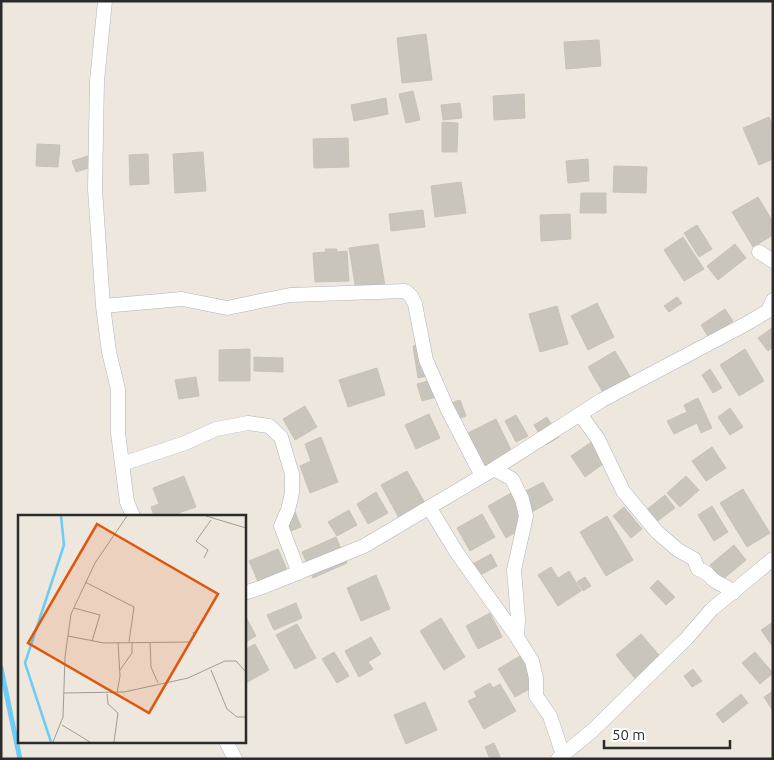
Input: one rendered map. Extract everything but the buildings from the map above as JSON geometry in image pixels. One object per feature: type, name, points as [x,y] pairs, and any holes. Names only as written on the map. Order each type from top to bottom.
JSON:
[{"type":"street","points":[[105,1],[97,81],[95,189],[103,306],[109,352],[118,390],[118,432],[127,502],[133,515]]},
{"type":"street","points":[[759,252],[773,261]]},
{"type":"street","points":[[103,306],[182,299],[227,308],[290,295],[405,292],[411,296],[415,304],[426,360],[447,408],[488,472],[512,479],[522,499],[526,516],[514,570],[518,619],[517,637]]},
{"type":"street","points":[[245,593],[364,546],[488,472],[602,400],[768,311],[773,300]]},
{"type":"street","points":[[580,414],[598,439],[624,491],[658,532],[678,550],[694,559],[698,569],[708,572],[715,581],[726,585],[732,593]]},
{"type":"street","points":[[122,464],[185,443],[216,429],[248,423],[269,426],[281,437],[292,474],[292,493],[288,510],[281,526],[299,573]]},
{"type":"street","points":[[429,507],[457,553],[532,661],[536,678],[536,696],[550,716],[561,757],[594,730],[686,639],[712,609],[773,559]]},
{"type":"street","points":[[226,742],[235,759]]},
{"type":"waterway","points":[[1,668],[20,759]]}]
